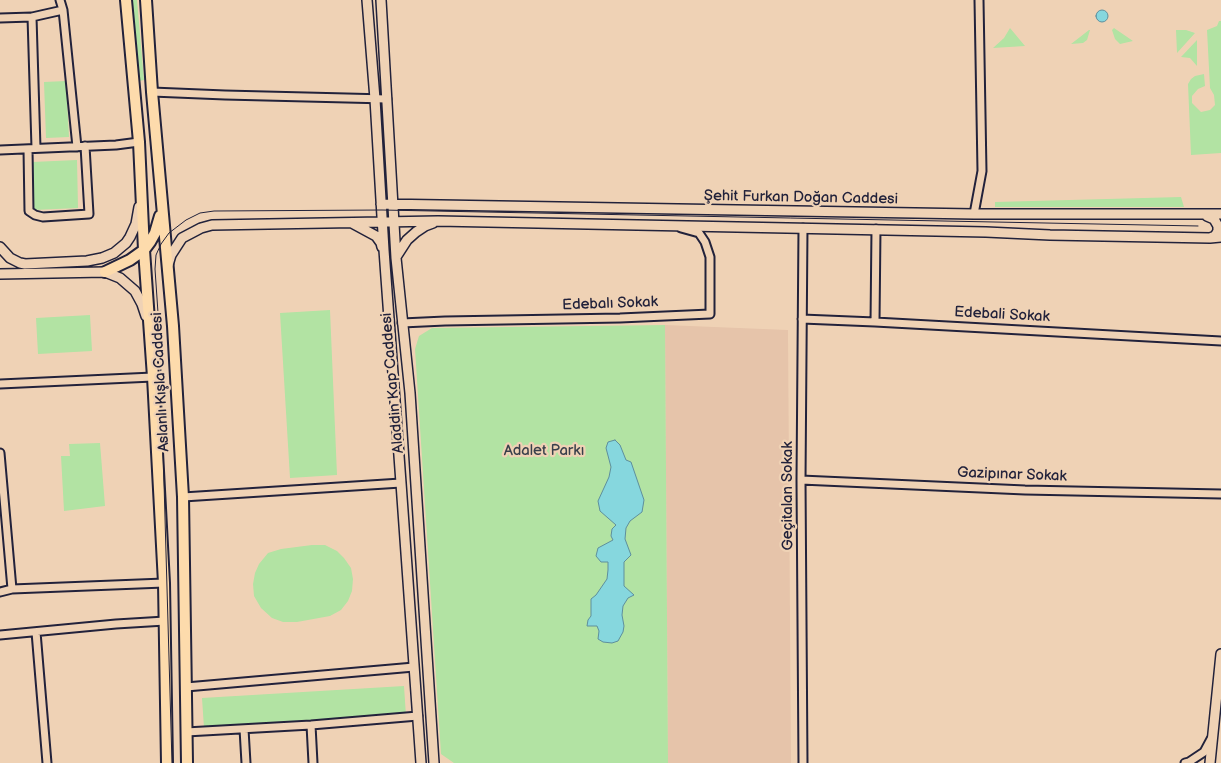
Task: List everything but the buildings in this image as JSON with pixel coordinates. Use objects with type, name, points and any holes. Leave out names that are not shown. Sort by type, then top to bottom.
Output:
[{"type":"main road","name":"Aslanlı Kışla Caddesi","points":[[126,0],[139,142],[148,323],[153,377],[164,583],[167,763]]},
{"type":"main road","name":"Aslanlı Kışla Caddesi","points":[[146,0],[152,92],[173,326],[183,497],[187,763]]},
{"type":"main road","points":[[105,272],[130,260],[144,250],[157,228],[161,200]]},
{"type":"street","points":[[32,17],[32,148],[29,211],[43,217],[90,214],[60,0]]},
{"type":"street","name":"Aladdin Kap Caddesi","points":[[367,0],[421,763]]},
{"type":"street","name":"Aladdin Kap Caddesi","points":[[381,0],[396,258],[410,403],[434,763]]},
{"type":"street","points":[[974,214],[982,171],[979,0]]},
{"type":"street","points":[[0,18],[32,17],[62,10]]},
{"type":"street","points":[[152,92],[387,99]]},
{"type":"street","points":[[0,150],[116,145],[139,142]]},
{"type":"street","points":[[5,257],[32,265],[87,262],[108,256],[120,249],[130,237],[136,224],[141,195]]},
{"type":"street","name":"Şehit Furkan Doğan Caddesi","points":[[381,204],[974,214],[1220,214]]},
{"type":"street","points":[[1202,215],[1214,219],[1218,226],[1215,236],[1210,238]]},
{"type":"street","points":[[396,258],[407,240],[416,232],[438,221]]},
{"type":"street","name":"Şehit Furkan Doğan Caddesi","points":[[168,265],[171,255],[182,238],[201,228],[212,225],[438,221],[1221,237]]},
{"type":"street","points":[[350,222],[376,236],[384,250]]},
{"type":"street","name":"Edebalı Sokak","points":[[402,324],[445,321],[710,314],[710,257],[705,242],[699,233],[675,226]]},
{"type":"street","name":"Geçitalan Sokak","points":[[802,228],[803,763]]},
{"type":"street","points":[[875,322],[876,229]]},
{"type":"street","points":[[0,247],[5,257],[12,260],[13,266],[10,272],[2,276]]},
{"type":"street","points":[[2,276],[105,272],[120,278],[136,291],[148,323]]},
{"type":"street","name":"Edebali Sokak","points":[[802,320],[875,322],[1221,341]]},
{"type":"street","points":[[0,384],[153,377]]},
{"type":"street","points":[[0,453],[3,529],[12,589]]},
{"type":"street","name":"Gazipınar Sokak","points":[[801,480],[1025,490],[1221,494]]},
{"type":"street","points":[[183,497],[402,483]]},
{"type":"street","points":[[0,592],[12,589],[164,583]]},
{"type":"street","points":[[0,635],[165,621]]},
{"type":"street","points":[[36,632],[47,763]]},
{"type":"street","points":[[1210,763],[1221,654]]},
{"type":"street","points":[[186,687],[414,667]]},
{"type":"street","points":[[186,732],[311,725],[418,716]]},
{"type":"street","points":[[311,725],[313,763]]},
{"type":"street","points":[[244,729],[246,763]]},
{"type":"street","points":[[1185,763],[1204,752],[1213,735]]},
{"type":"shaded area","points":[[665,325],[788,330],[791,763],[668,763]]},
{"type":"green space","points":[[131,0],[137,0],[144,80],[139,81]]},
{"type":"green space","points":[[1219,21],[1221,21],[1221,153],[1191,155],[1188,84],[1195,76],[1204,74],[1205,86],[1198,89],[1192,96],[1192,103],[1201,112],[1210,110],[1215,105],[1214,95],[1210,88],[1207,30],[1217,26]]},
{"type":"green space","points":[[1010,28],[1025,46],[993,48],[1004,38]]},
{"type":"green space","points":[[1114,28],[1133,41],[1120,44],[1115,39],[1112,30]]},
{"type":"green space","points":[[1089,30],[1087,40],[1083,43],[1071,44]]},
{"type":"green space","points":[[1176,30],[1186,30],[1195,33],[1177,53]]},
{"type":"green space","points":[[1197,40],[1197,66],[1190,58],[1181,57]]},
{"type":"green space","points":[[66,81],[69,137],[46,138],[44,82]]},
{"type":"green space","points":[[77,160],[78,208],[34,210],[32,162]]},
{"type":"green space","points":[[1181,197],[1184,207],[995,207],[995,202]]},
{"type":"green space","points":[[330,310],[337,475],[290,478],[280,313]]},
{"type":"green space","points":[[90,315],[92,351],[38,354],[36,318]]},
{"type":"green space","name":"Adalet Parkı","points":[[665,325],[668,763],[454,763],[441,754],[415,349],[419,336],[432,328]]},
{"type":"green space","points":[[100,443],[105,506],[64,511],[61,456],[70,456],[69,444]]},
{"type":"green space","points":[[325,545],[337,551],[351,568],[353,579],[352,591],[348,601],[341,610],[330,616],[297,622],[283,622],[272,618],[261,608],[254,596],[253,584],[259,564],[268,553],[281,549]]},
{"type":"green space","points":[[404,686],[406,716],[204,728],[202,698]]},
{"type":"water","points":[[1100,10],[1104,10],[1108,16],[1104,22],[1100,22],[1096,18],[1096,14]]},
{"type":"water","points":[[615,440],[620,445],[626,460],[631,462],[644,500],[642,512],[630,521],[626,528],[625,539],[631,555],[624,562],[624,586],[634,595],[628,598],[623,606],[623,632],[618,641],[612,643],[603,642],[598,639],[599,631],[597,626],[587,626],[591,616],[591,599],[607,579],[608,562],[601,562],[596,556],[598,548],[613,540],[611,536],[612,529],[616,525],[600,511],[598,501],[609,477],[611,467],[606,448],[608,442]]},
{"type":"tram line","points":[[172,763],[160,342],[155,269],[156,255],[161,244],[169,233],[186,220],[200,213],[214,211],[382,210],[1198,226]]}]
